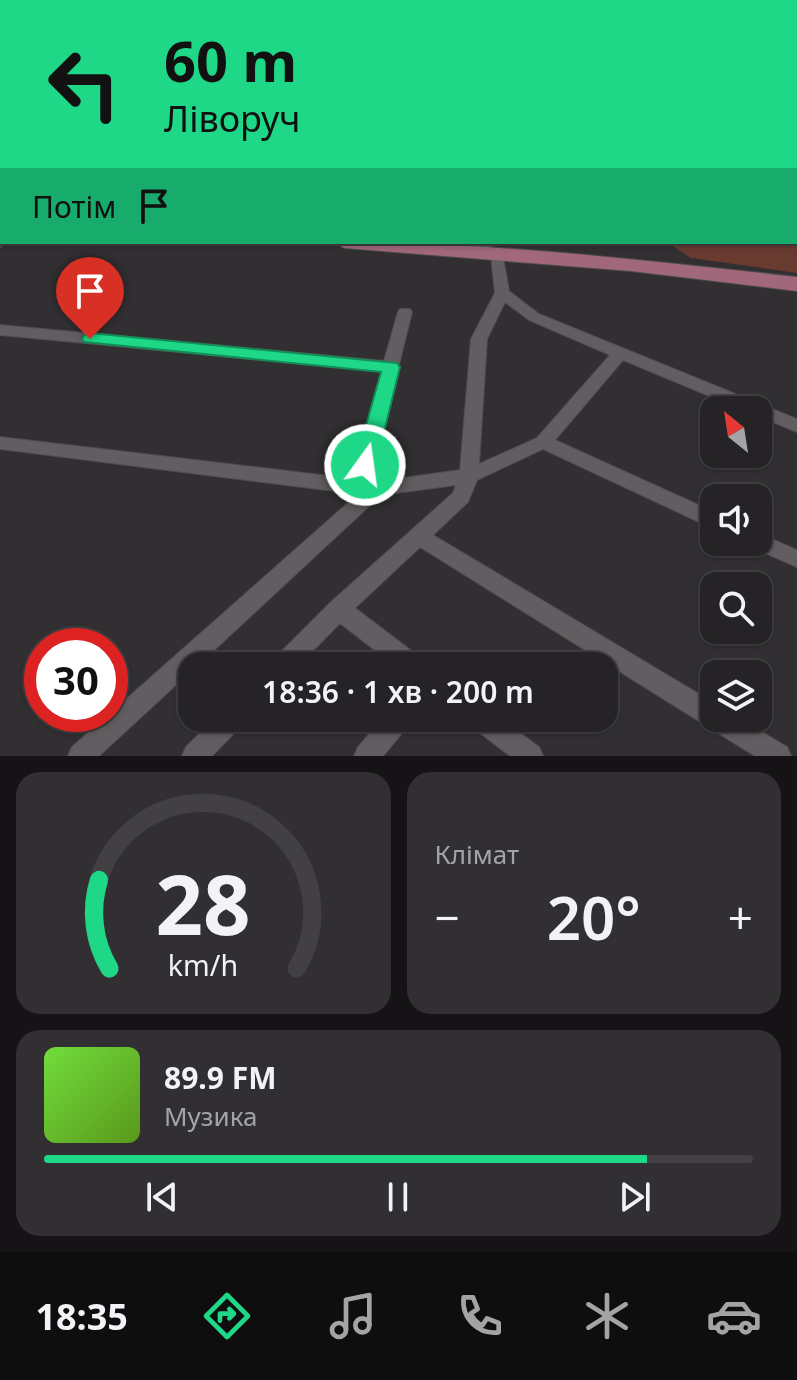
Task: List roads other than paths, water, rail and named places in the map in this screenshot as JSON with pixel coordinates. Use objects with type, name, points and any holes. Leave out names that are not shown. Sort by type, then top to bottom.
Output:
[{"type":"main road","points":[[370,244],[631,265],[797,284]]},
{"type":"street","points":[[297,652],[461,497],[469,476],[479,339],[502,293],[497,254],[471,244]]},
{"type":"street","points":[[502,293],[534,317],[797,426]]},
{"type":"street","points":[[376,489],[365,465],[405,312]]},
{"type":"street","points":[[0,330],[391,367]]},
{"type":"street","points":[[0,443],[376,489],[469,476],[543,442],[620,353]]},
{"type":"street","points":[[543,442],[700,515]]},
{"type":"street","points":[[81,756],[376,489]]},
{"type":"street","points":[[418,536],[700,708]]},
{"type":"street","points":[[772,547],[797,559]]},
{"type":"street","points":[[339,609],[395,652]]},
{"type":"street","points":[[195,756],[218,732]]},
{"type":"street","points":[[367,756],[387,732]]},
{"type":"street","points":[[498,732],[530,756]]},
{"type":"street","points":[[739,732],[778,756]]}]
